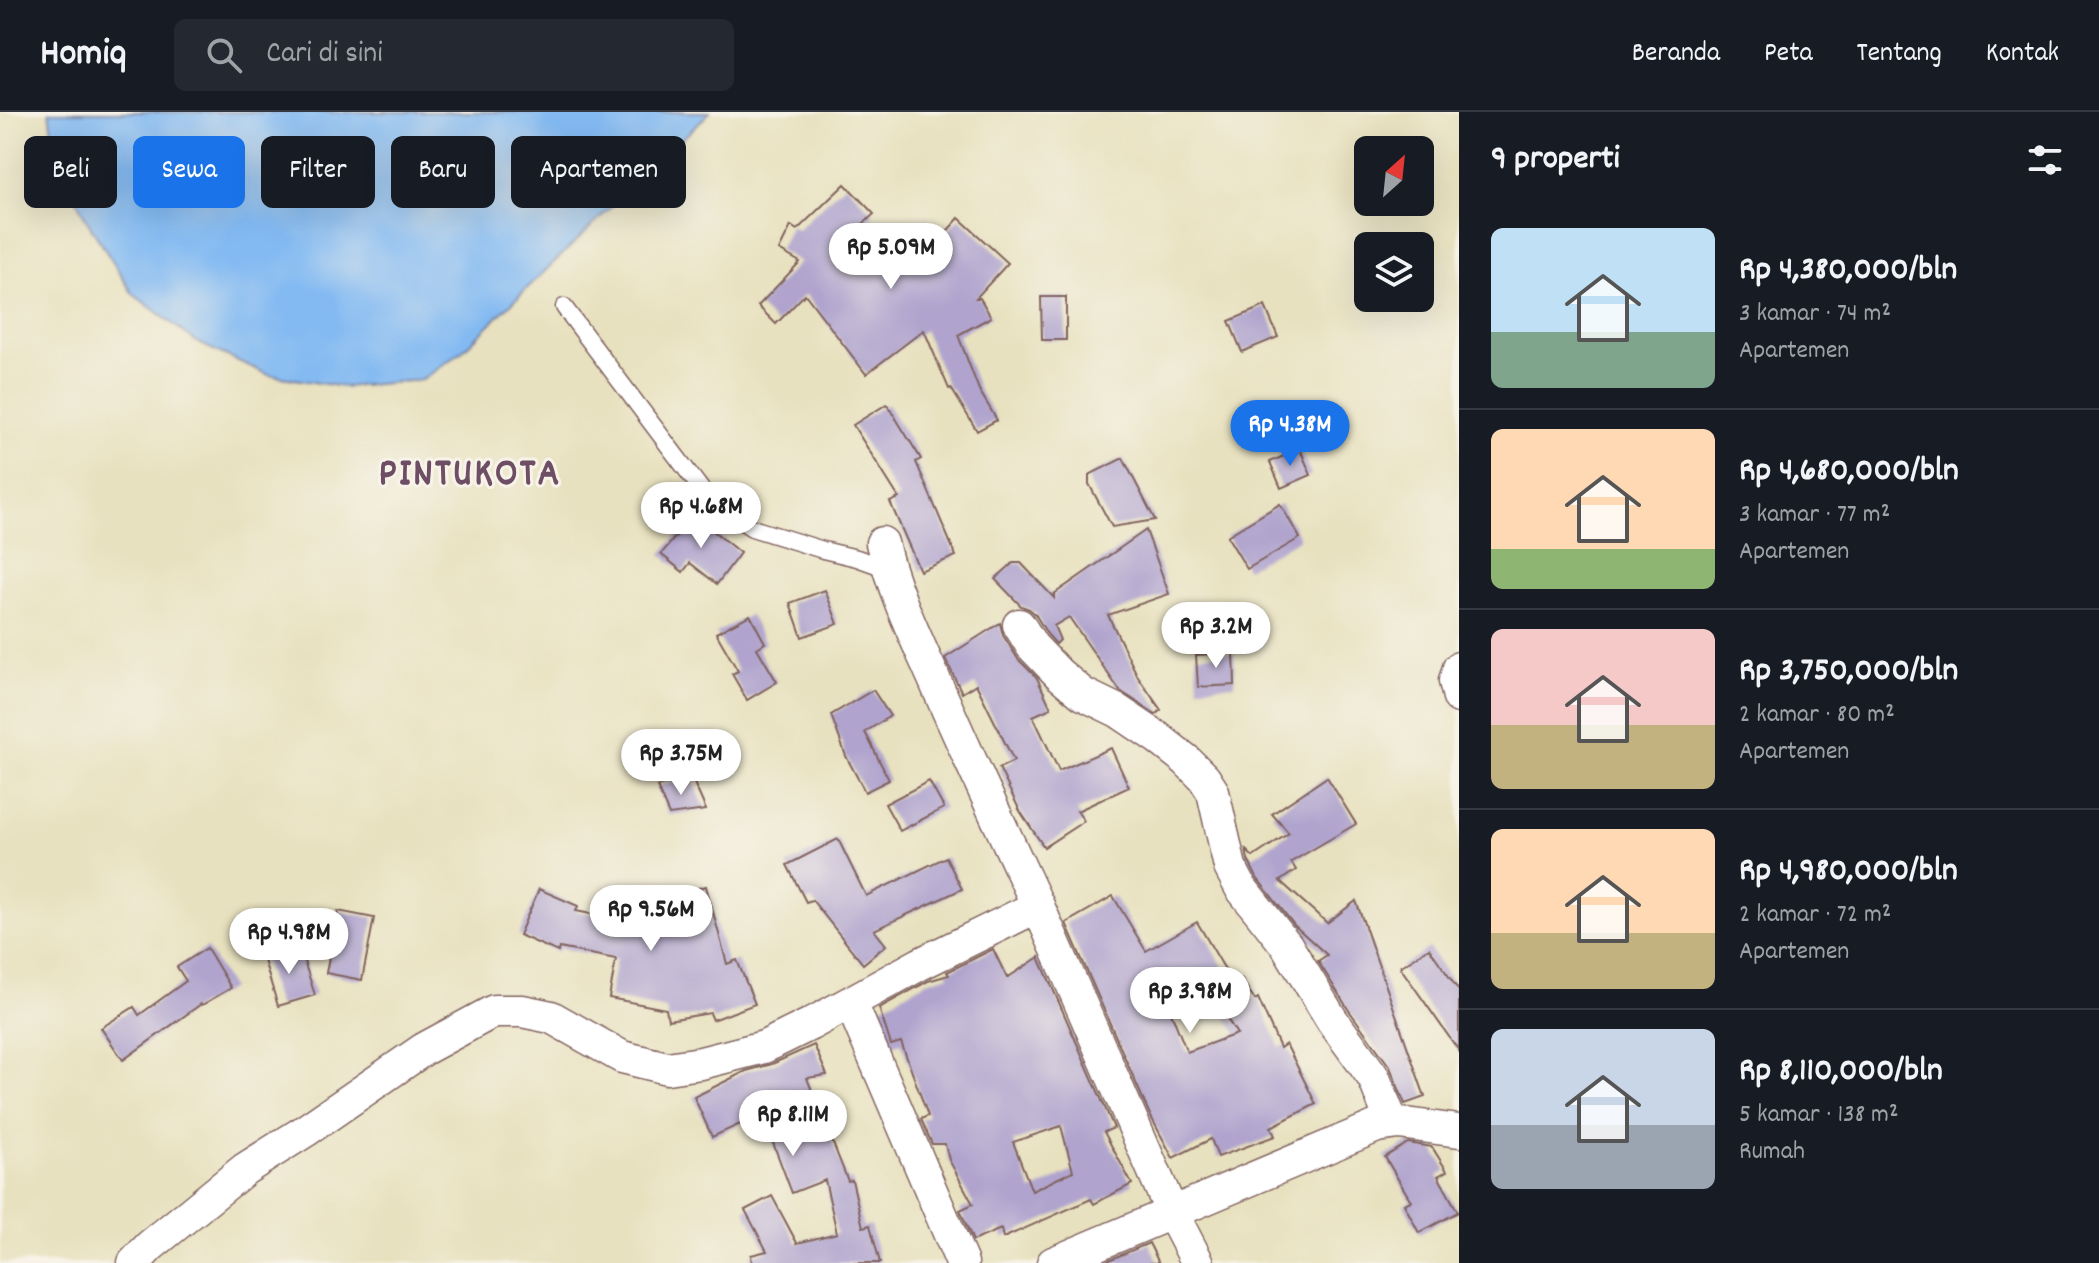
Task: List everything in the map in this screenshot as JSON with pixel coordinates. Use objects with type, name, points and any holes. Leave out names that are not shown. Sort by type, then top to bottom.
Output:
[{"type":"street","points":[[885,556],[955,727],[1038,906],[1172,1213],[1198,1263]]},
{"type":"street","points":[[1019,625],[1032,646],[1083,694],[1118,711],[1158,738],[1204,778],[1213,792],[1230,867],[1241,888],[1287,946],[1332,1020],[1374,1078],[1392,1123]]},
{"type":"street","points":[[1459,668],[1455,681],[1459,697]]},
{"type":"street","points":[[134,1263],[150,1246],[245,1169],[424,1049],[494,1011],[522,1011],[551,1017],[622,1057],[667,1068],[701,1063],[764,1047],[920,964],[1038,906]]},
{"type":"street","points":[[851,1003],[962,1263]]},
{"type":"street","points":[[1053,1263],[1377,1126],[1392,1123],[1459,1131]]},
{"type":"lane","points":[[564,307],[710,501],[752,528],[857,558],[885,556]]},
{"type":"water","points":[[49,112],[710,112],[685,136],[511,136],[511,208],[610,208],[460,353],[422,380],[344,387],[269,375],[198,343],[133,294],[80,208],[117,208],[117,136],[53,136]]},
{"type":"building","points":[[845,184],[874,214],[862,225],[921,260],[959,218],[1008,263],[976,298],[980,298],[991,317],[958,335],[979,390],[997,420],[977,431],[949,389],[924,330],[866,374],[805,294],[776,324],[758,306],[800,262],[779,250],[791,226],[797,230]]},
{"type":"building","points":[[1041,297],[1066,297],[1066,340],[1042,340]]},
{"type":"building","points":[[1265,306],[1278,337],[1242,352],[1229,321]]},
{"type":"building","points":[[887,404],[921,459],[916,462],[956,556],[920,571],[890,502],[899,498],[853,425]]},
{"type":"building","points":[[1300,449],[1311,475],[1281,488],[1270,462]]},
{"type":"building","points":[[1123,458],[1155,520],[1112,527],[1089,484],[1089,475]]},
{"type":"building","points":[[1280,504],[1300,538],[1247,569],[1227,536]]},
{"type":"building","points":[[694,515],[740,553],[717,584],[690,563],[683,572],[661,554]]},
{"type":"building","points":[[1146,530],[1169,594],[1108,615],[1138,677],[1161,710],[1156,714],[1120,691],[1069,617],[1054,626],[1060,640],[1056,644],[1035,614],[1021,606],[995,579],[1013,563],[1021,563],[1054,598],[1054,594]]},
{"type":"building","points":[[825,590],[838,624],[802,637],[790,603]]},
{"type":"building","points":[[750,615],[765,643],[757,648],[777,682],[747,700],[732,674],[738,671],[716,633]]},
{"type":"building","points":[[1000,623],[1003,635],[1018,659],[1037,678],[1051,708],[1033,716],[1059,771],[1111,748],[1129,787],[1077,811],[1084,821],[1044,847],[1020,811],[999,768],[1014,761],[976,684],[962,693],[945,658]]},
{"type":"building","points":[[1234,653],[1235,685],[1198,687],[1196,655]]},
{"type":"building","points":[[873,690],[890,716],[865,732],[889,780],[865,792],[846,756],[831,715]]},
{"type":"building","points":[[691,776],[706,810],[669,815],[657,787]]},
{"type":"building","points":[[1327,777],[1356,824],[1291,862],[1296,870],[1280,881],[1327,923],[1356,901],[1425,1097],[1405,1104],[1390,1067],[1318,961],[1327,955],[1295,926],[1257,878],[1248,860],[1246,850],[1253,857],[1289,833],[1272,814]]},
{"type":"building","points":[[929,781],[944,808],[900,831],[885,804]]},
{"type":"building","points":[[838,839],[866,896],[946,857],[962,889],[874,930],[886,945],[863,964],[812,900],[806,902],[787,865]]},
{"type":"building","points":[[706,886],[727,964],[737,960],[755,1004],[713,1020],[710,1013],[668,1020],[666,1009],[609,998],[616,959],[559,948],[558,952],[519,935],[539,889],[578,906],[576,911],[651,926],[644,903]]},
{"type":"building","points":[[1113,896],[1146,951],[1197,922],[1233,983],[1241,978],[1255,1000],[1258,998],[1280,1048],[1286,1044],[1316,1104],[1271,1127],[1275,1136],[1218,1157],[1211,1139],[1173,1158],[1150,1115],[1066,923]],"holes":[[[1203,982],[1237,1034],[1187,1052],[1168,1005]]]},
{"type":"building","points":[[338,911],[374,918],[362,980],[326,973]]},
{"type":"building","points":[[299,946],[315,995],[278,1006],[263,957]]},
{"type":"building","points":[[207,948],[231,988],[201,1004],[123,1060],[101,1028],[134,1007],[139,1015],[186,981],[177,967]]},
{"type":"building","points":[[1429,948],[1459,991],[1459,1051],[1400,967]]},
{"type":"building","points":[[993,949],[1007,978],[1039,957],[1114,1128],[1104,1132],[1132,1184],[1094,1204],[1091,1199],[1003,1238],[1001,1229],[973,1241],[960,1210],[973,1204],[949,1160],[945,1144],[932,1144],[921,1119],[928,1116],[901,1042],[891,1045],[879,1008],[928,981],[949,975],[947,972]],"holes":[[[1061,1126],[1073,1171],[1032,1191],[1013,1142]]]},
{"type":"building","points":[[814,1045],[827,1075],[807,1078],[848,1181],[852,1180],[863,1227],[870,1225],[880,1263],[752,1263],[751,1255],[767,1251],[745,1210],[772,1196],[797,1243],[837,1233],[825,1180],[792,1193],[762,1114],[712,1137],[694,1097],[746,1071],[772,1064]]},
{"type":"building","points":[[1408,1143],[1432,1147],[1447,1171],[1438,1176],[1458,1212],[1419,1233],[1404,1204],[1411,1201],[1385,1157]]},
{"type":"building","points":[[1149,1243],[1159,1263],[1102,1263]]},
{"type":"district","name":"PINTUKOTA","points":[[470,476]]}]
